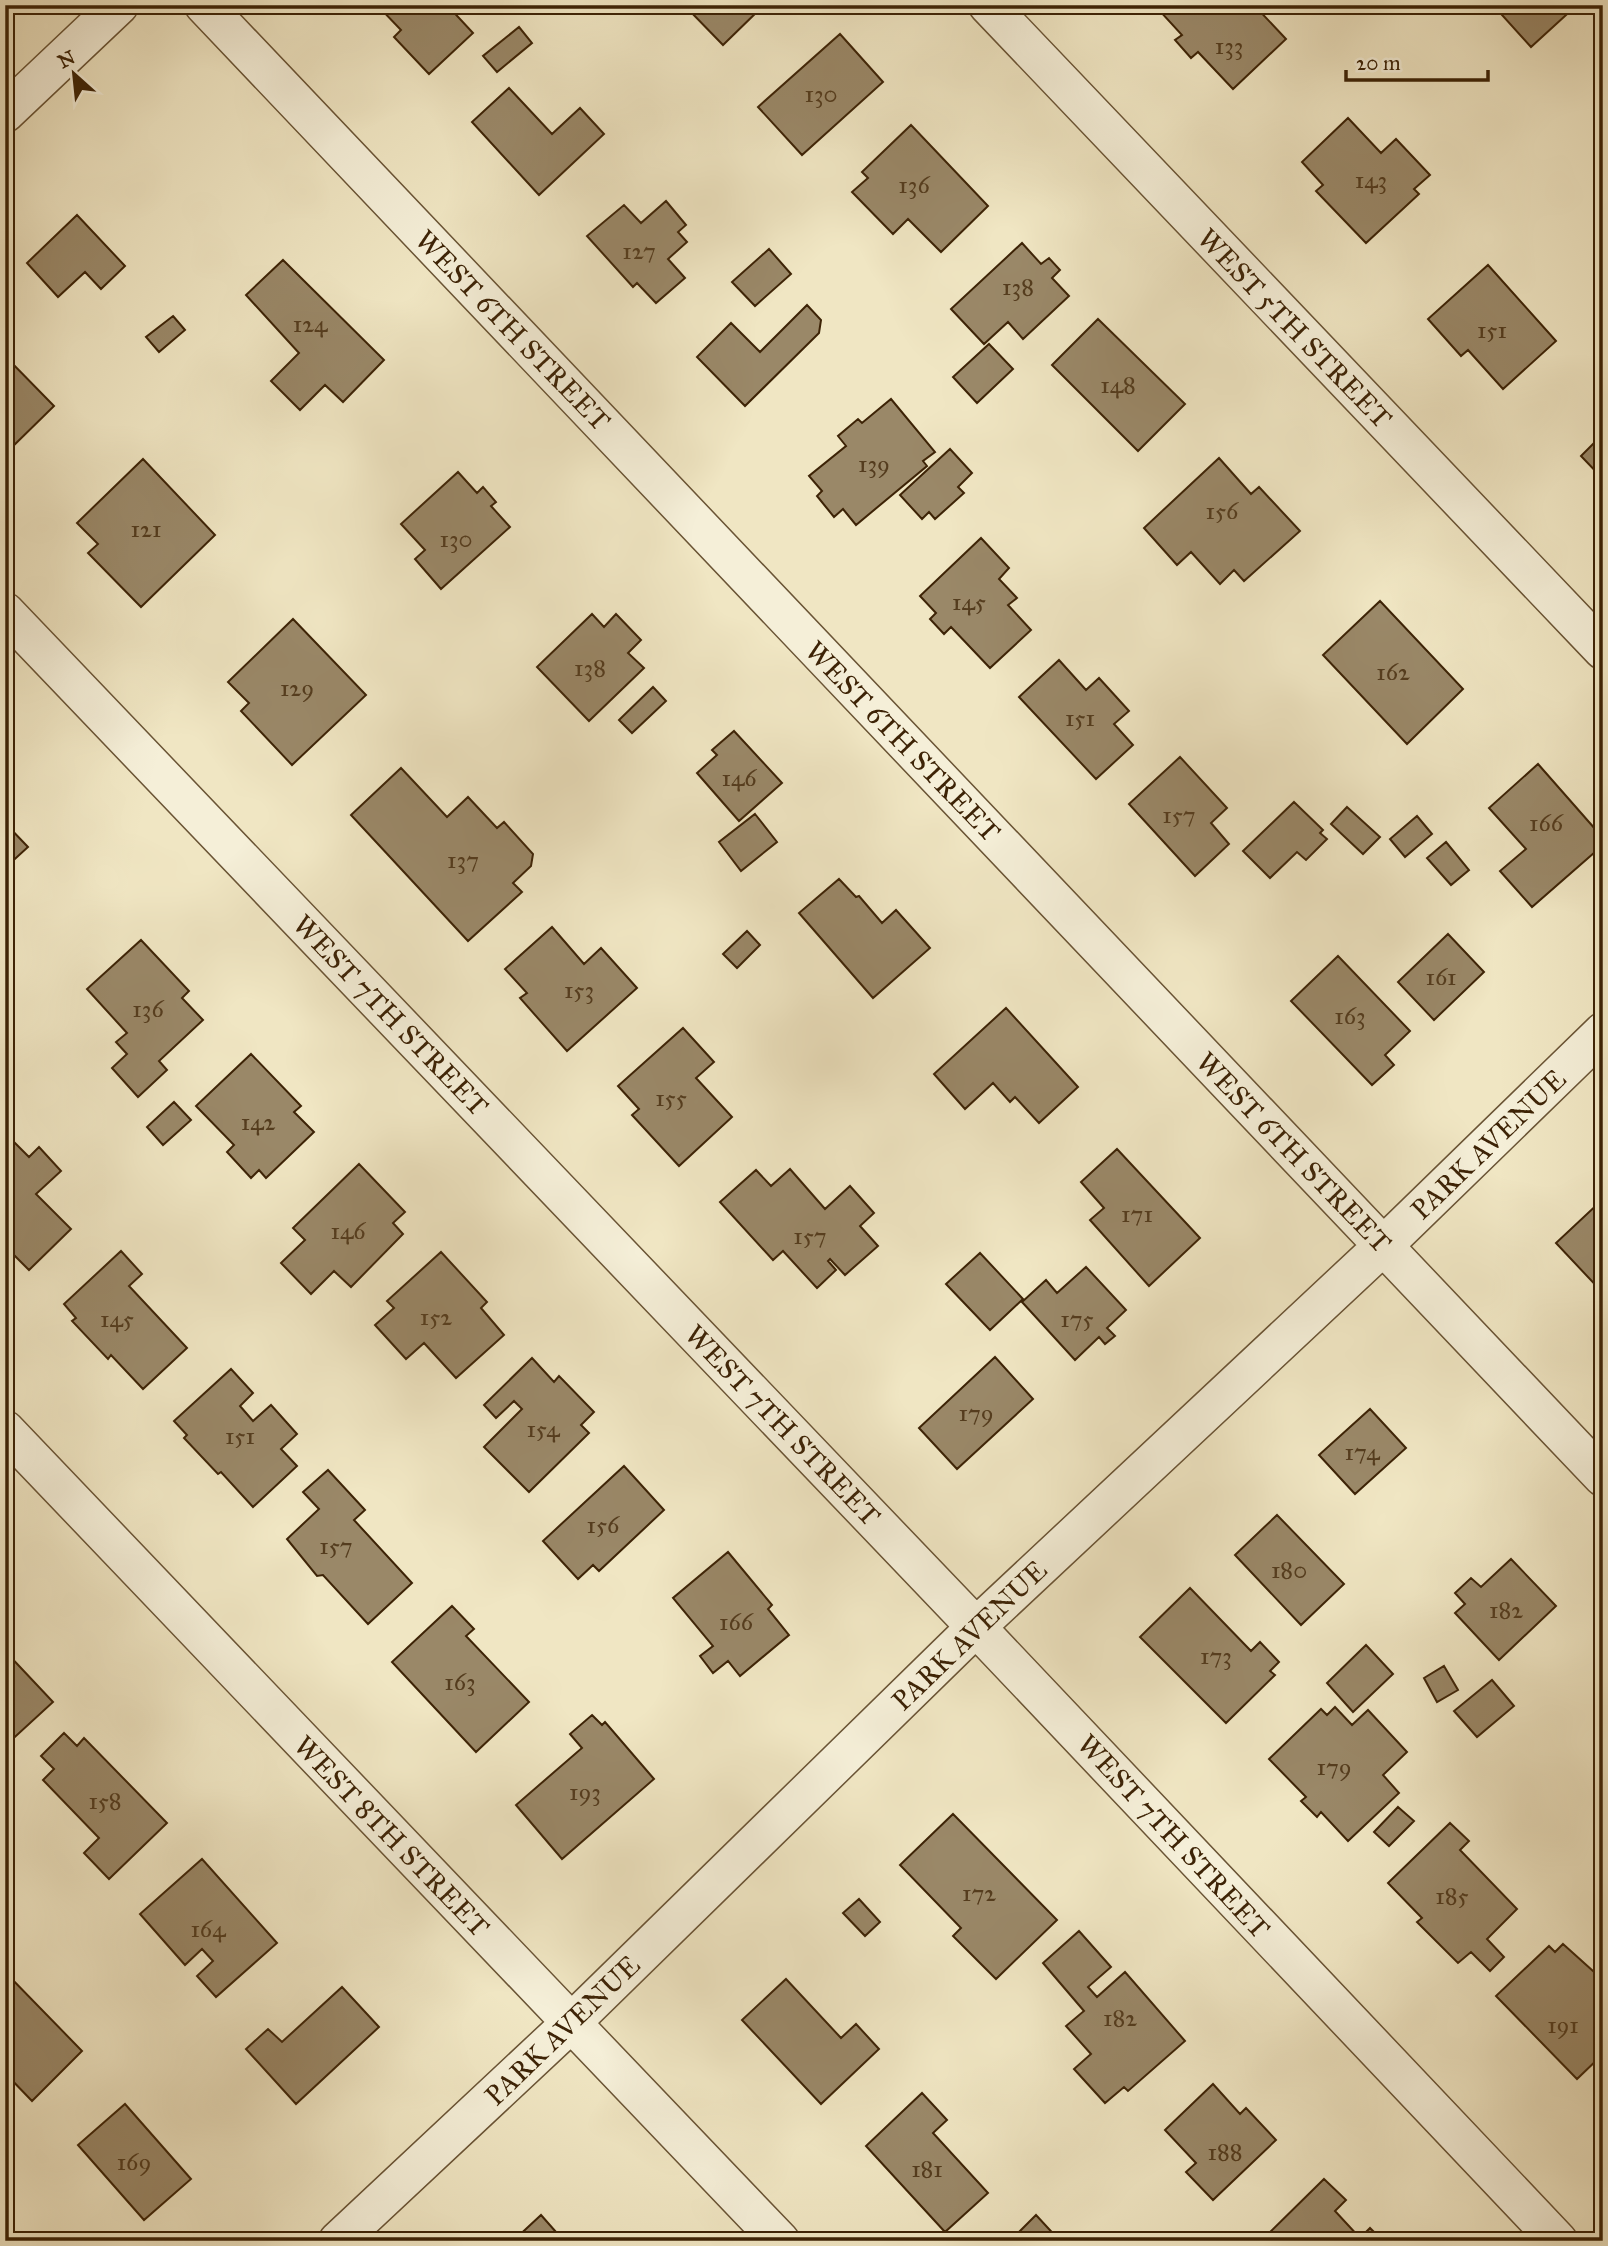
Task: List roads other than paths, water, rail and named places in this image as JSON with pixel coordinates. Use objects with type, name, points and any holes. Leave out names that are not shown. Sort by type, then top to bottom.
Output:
[{"type":"street","points":[[5,113],[119,5]]},
{"type":"street","name":"WEST 6TH STREET","points":[[204,5],[1603,1477]]},
{"type":"street","name":"WEST 5TH STREET","points":[[988,5],[1603,650]]},
{"type":"street","name":"WEST 7TH STREET","points":[[5,612],[976,1627],[1558,2241]]},
{"type":"street","name":"PARK AVENUE","points":[[338,2241],[571,2023],[976,1627],[1383,1246],[1603,1032]]},
{"type":"street","name":"WEST 8TH STREET","points":[[5,1430],[780,2241]]}]
